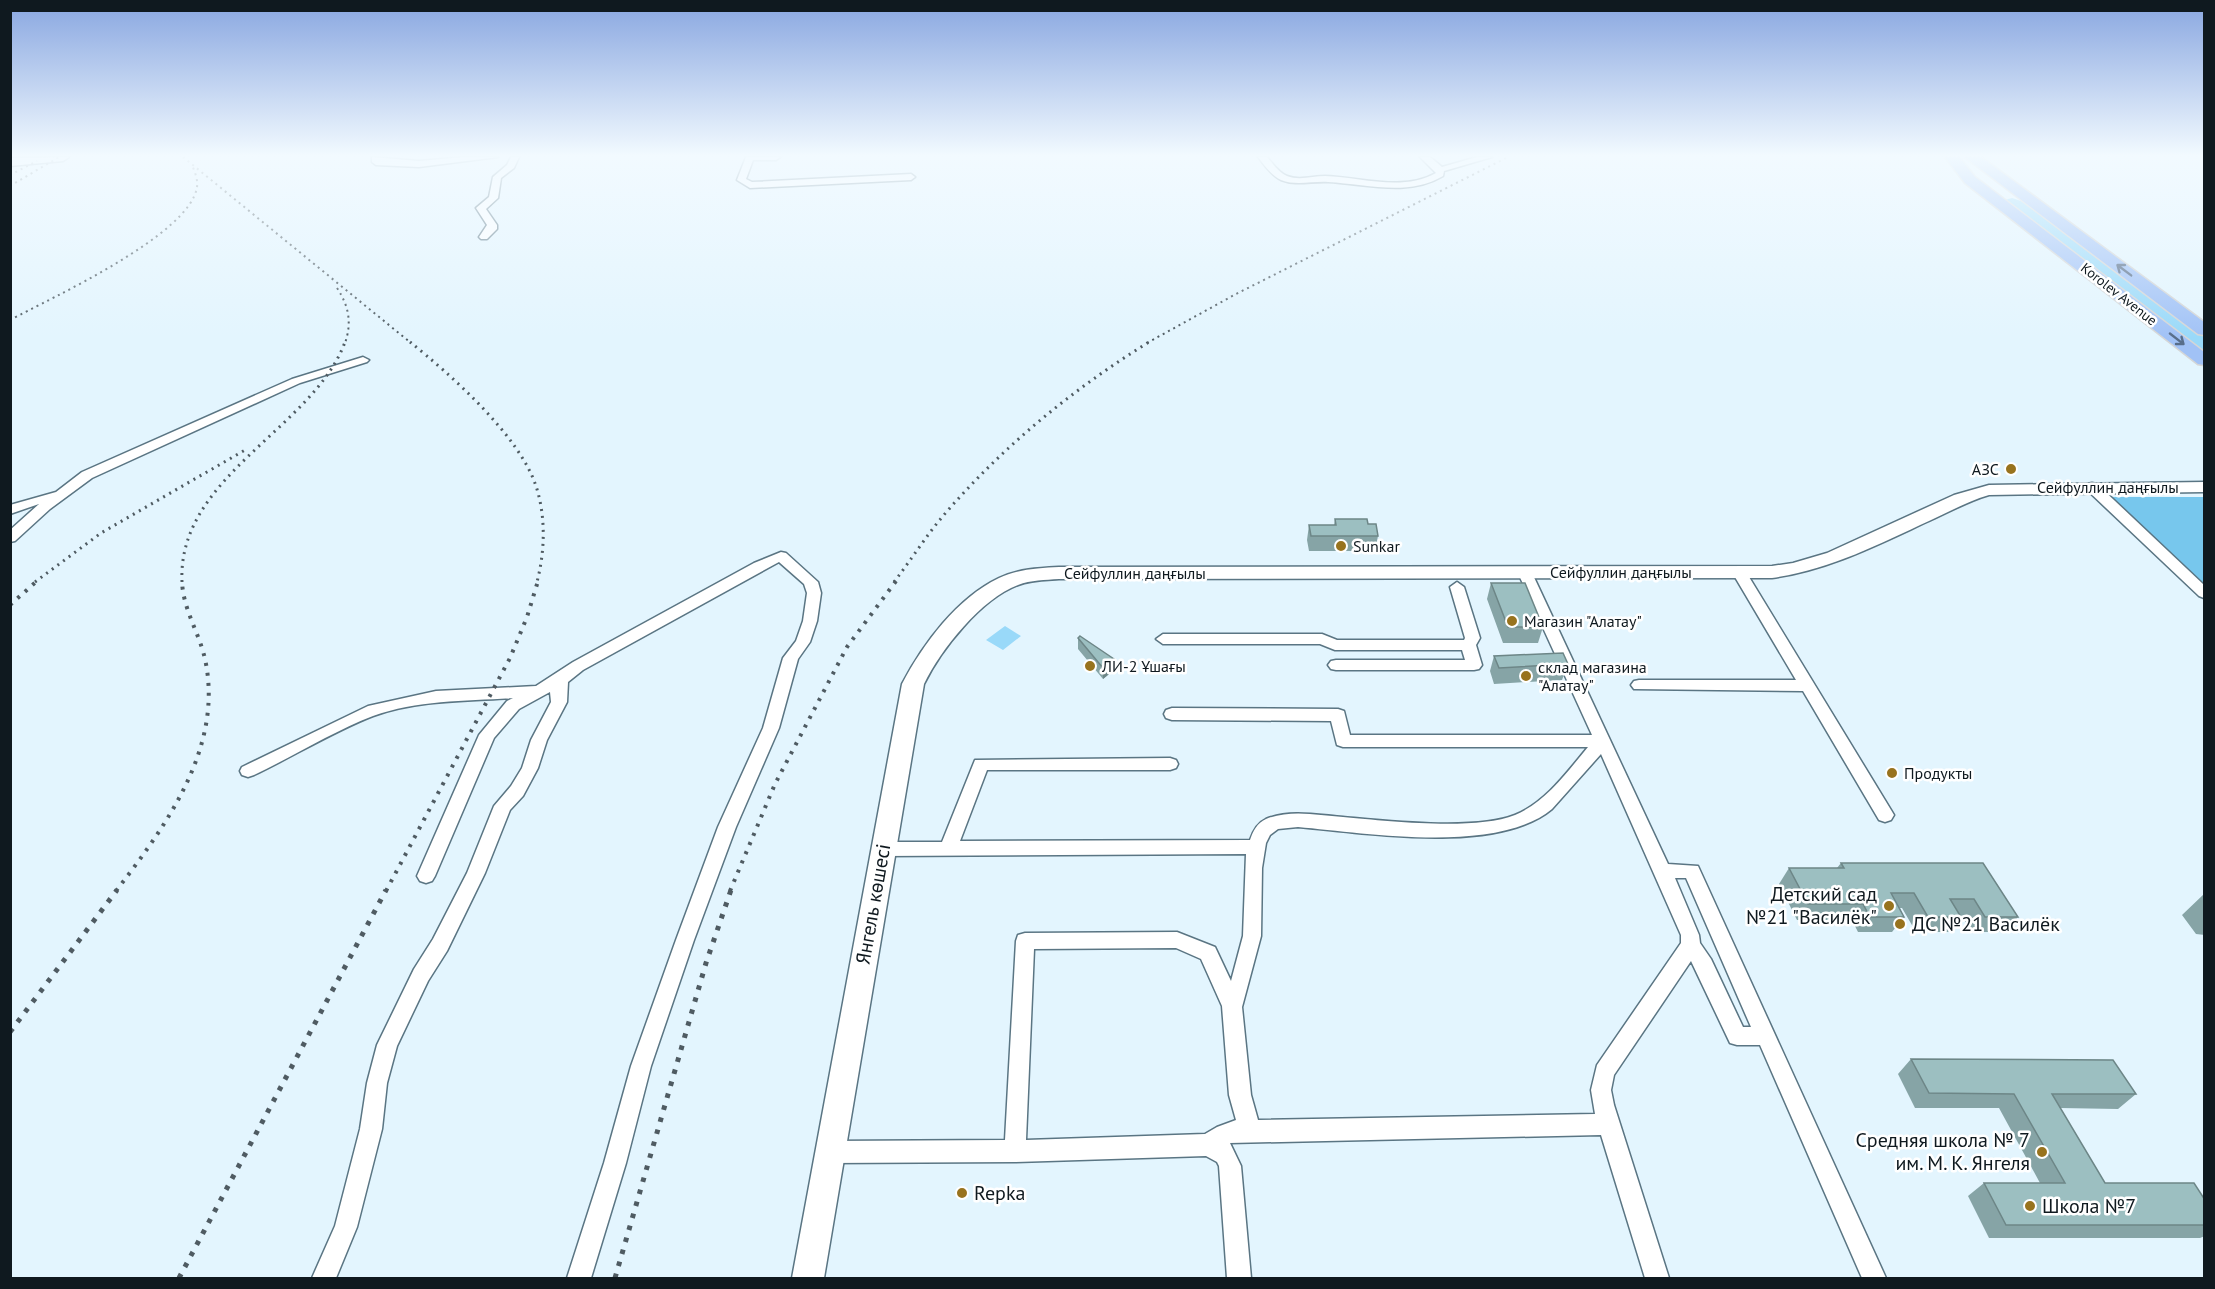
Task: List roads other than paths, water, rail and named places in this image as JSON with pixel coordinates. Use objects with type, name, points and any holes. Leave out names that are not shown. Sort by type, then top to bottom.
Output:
[{"type":"main road","name":"Korolev Avenue","points":[[2019,217],[2205,360]]},
{"type":"main road","name":"Korolev Avenue","points":[[2053,217],[2205,330]]},
{"type":"street","points":[[484,237],[492,229],[492,225],[486,217]]},
{"type":"street","points":[[10,538],[67,489],[87,475],[296,381],[363,360]]},
{"type":"street","name":"Сейфуллин даңғылы","points":[[1021,577],[1059,573],[1772,572],[1812,566],[1976,492],[2011,488],[2205,487]]},
{"type":"street","points":[[2092,488],[2205,594]]},
{"type":"street","points":[[10,510],[67,489]]},
{"type":"street","points":[[426,876],[487,735],[513,705],[561,679],[579,666],[781,556],[811,582],[814,593],[810,621],[802,642],[792,658],[771,728],[727,827],[674,971],[641,1066],[615,1163],[579,1278]]},
{"type":"street","points":[[1739,572],[1885,815]]},
{"type":"street","points":[[1525,573],[1663,871],[1690,935],[1691,945],[1704,965],[1737,1036],[1764,1036]]},
{"type":"street","name":"Янгель көшесі","points":[[808,1278],[909,701],[918,670],[926,657],[987,594],[1021,577]]},
{"type":"street","points":[[1457,586],[1473,638],[1468,645]]},
{"type":"street","points":[[1163,639],[1322,639],[1335,645],[1468,645]]},
{"type":"street","points":[[1336,665],[1474,665],[1468,645]]},
{"type":"street","points":[[324,1278],[346,1227],[371,1129],[377,1083],[387,1045],[421,975],[440,945],[476,873],[503,806],[517,791],[530,768],[539,740],[559,702],[558,689],[561,679]]},
{"type":"street","points":[[1639,685],[1808,686]]},
{"type":"street","points":[[249,771],[368,712],[396,704],[436,697],[536,691]]},
{"type":"street","points":[[1172,714],[1338,715],[1342,741],[1603,741]]},
{"type":"street","points":[[1232,1007],[1252,938],[1254,860],[1259,836],[1268,825],[1281,821],[1298,820],[1447,829],[1515,823],[1537,812],[1603,741]]},
{"type":"street","points":[[948,849],[981,764],[1170,764]]},
{"type":"street","points":[[883,849],[1257,847]]},
{"type":"street","points":[[1663,871],[1692,871],[1874,1278]]},
{"type":"street","points":[[1015,1151],[1025,941],[1177,940],[1208,952],[1232,1007],[1240,1095],[1250,1131]]},
{"type":"street","points":[[1657,1278],[1601,1090],[1604,1072],[1691,945]]},
{"type":"street","points":[[1208,1145],[1225,1134],[1250,1131],[1610,1124]]},
{"type":"street","points":[[830,1152],[1015,1151],[1208,1145],[1225,1154],[1230,1166],[1239,1278]]},
{"type":"railway","points":[[10,320],[116,263],[146,244],[178,217]]},
{"type":"railway","points":[[257,217],[411,343]]},
{"type":"railway","points":[[1147,343],[1236,294],[1389,217]]},
{"type":"railway","points":[[337,288],[348,315],[345,343]]},
{"type":"railway","points":[[182,582],[186,545],[201,512],[223,482],[305,401],[329,373],[345,342]]},
{"type":"railway","points":[[410,342],[445,371],[482,407],[515,447],[527,467],[536,486],[542,510],[543,546],[537,582]]},
{"type":"railway","points":[[894,582],[943,516],[989,466],[1093,379],[1149,342]]},
{"type":"railway","points":[[35,582],[101,533],[245,450]]},
{"type":"railway","points":[[10,605],[37,581]]},
{"type":"railway","points":[[386,891],[510,658],[527,617],[538,581]]},
{"type":"railway","points":[[730,891],[775,784],[847,647],[896,581]]},
{"type":"railway","points":[[116,891],[170,814],[185,786],[206,727],[209,696],[206,664],[185,603],[182,582]]},
{"type":"railway","points":[[10,1032],[117,890]]},
{"type":"railway","points":[[179,1278],[386,890]]},
{"type":"railway","points":[[615,1278],[706,963],[731,890]]},
{"type":"place","name":"АЗС","points":[[2011,469]]},
{"type":"place","name":"Sunkar","points":[[1341,546]]},
{"type":"place","name":"Магазин \"Алатау\"","points":[[1512,621]]},
{"type":"place","name":"ЛИ-2 Ұшағы","points":[[1090,666]]},
{"type":"place","name":"склад магазина \"Алатау\"","points":[[1526,676]]},
{"type":"place","name":"Продукты","points":[[1892,773]]},
{"type":"place","name":"Детский сад №21 \"Василёк\"","points":[[1889,906]]},
{"type":"place","name":"ДС №21 Василёк","points":[[1900,924]]},
{"type":"place","name":"Средняя школа № 7 им. М. К. Янгеля","points":[[2042,1152]]},
{"type":"place","name":"Repka","points":[[962,1193]]},
{"type":"place","name":"Школа №7","points":[[2030,1206]]}]
